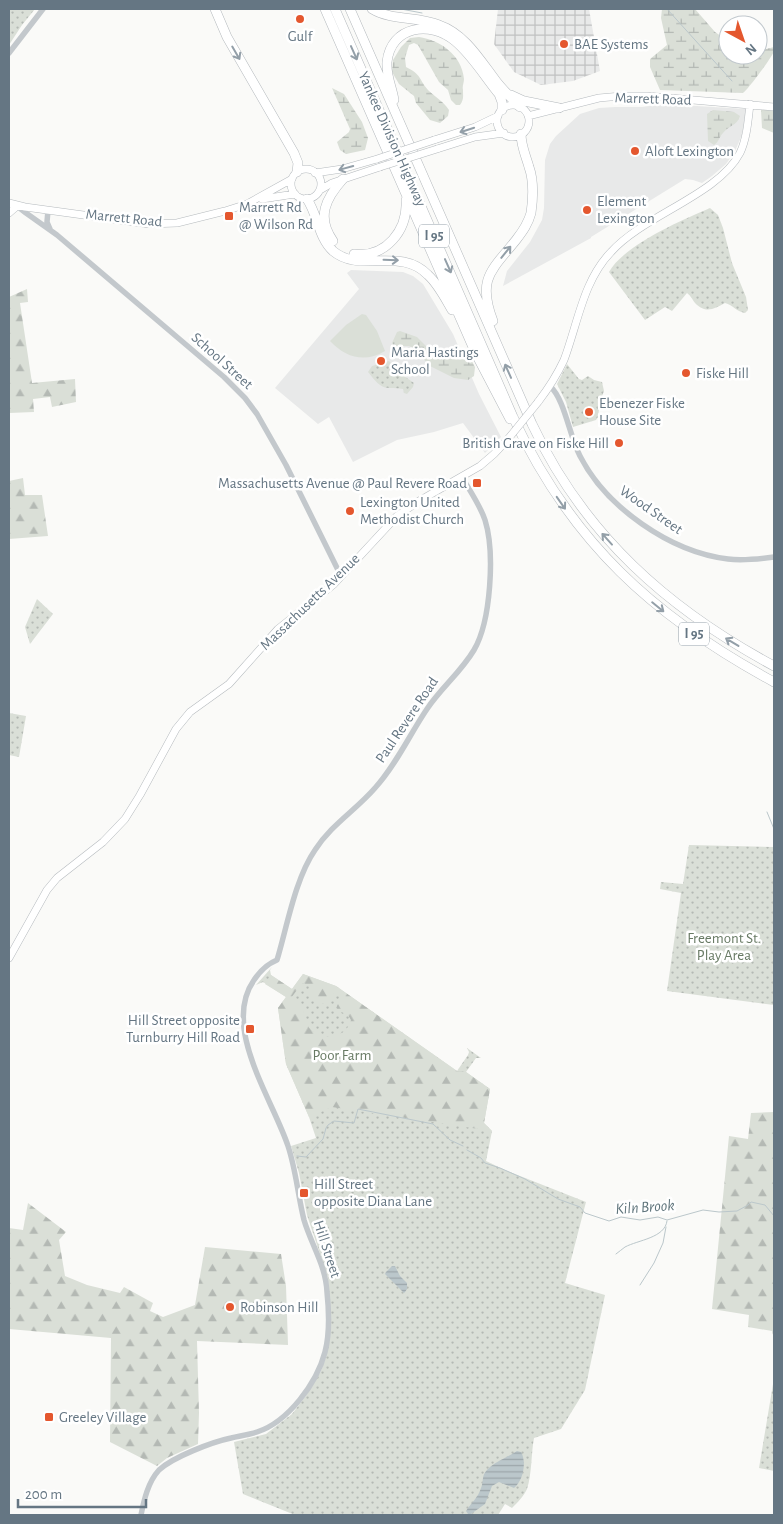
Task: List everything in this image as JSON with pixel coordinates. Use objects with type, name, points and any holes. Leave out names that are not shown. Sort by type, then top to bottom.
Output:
[{"type":"highway","points":[[215,9],[227,37],[295,155],[298,163],[294,176]]},
{"type":"highway","points":[[325,9],[469,338],[505,412],[522,436]]},
{"type":"highway","name":"Yankee Division Highway","points":[[335,9],[522,436],[540,469],[567,511],[604,556],[627,580],[659,608],[692,633],[734,660],[774,682]]},
{"type":"highway","name":"Yankee Division Highway","points":[[350,9],[497,346],[546,453],[572,495],[602,534],[642,575],[680,607],[720,635],[774,666]]},
{"type":"highway","points":[[372,9],[387,15],[433,23],[450,30],[467,44],[502,88],[520,107]]},
{"type":"highway","points":[[396,115],[393,92],[387,76],[388,56],[392,46],[401,37],[412,30],[422,28],[438,31],[458,44],[498,93],[502,102],[500,113]]},
{"type":"highway","points":[[502,88],[521,100],[559,108]]},
{"type":"highway","points":[[497,346],[493,320],[486,302],[486,286],[492,272],[524,230],[531,211],[532,179],[522,146],[521,134]]},
{"type":"highway","points":[[343,179],[326,202],[324,212],[325,225],[335,244],[342,250],[355,254],[369,254],[379,250],[388,245],[397,236],[405,217],[405,192]]},
{"type":"highway","points":[[307,200],[315,213],[324,239],[338,254],[354,260],[400,260],[416,266],[425,272],[437,286],[469,338]]},
{"type":"main road","name":"Marrett Road","points":[[528,116],[599,98],[621,96],[647,96],[750,104]]},
{"type":"main road","points":[[750,104],[774,107]]},
{"type":"main road","name":"Massachusetts Avenue","points":[[9,958],[47,890],[57,878],[103,842],[129,813],[182,720],[229,684],[278,629],[341,576],[397,516],[485,462],[508,439],[550,386],[566,354],[589,286],[604,259],[628,236],[702,190],[726,172],[742,147],[747,132],[750,104]]},
{"type":"main road","points":[[511,105],[525,110],[528,116],[528,125],[521,134],[476,137],[343,179],[320,190],[315,196],[307,200],[299,198],[291,187],[294,176],[305,169],[316,173],[342,169],[475,127],[511,105]]},
{"type":"main road","points":[[500,113],[498,126],[504,134]]},
{"type":"main road","points":[[316,173],[321,181],[320,190]]},
{"type":"main road","name":"Marrett Road","points":[[9,203],[18,206],[138,223],[169,224],[225,211],[256,199],[294,176]]},
{"type":"main road","points":[[256,199],[295,194]]},
{"type":"main road","points":[[9,213],[18,206]]},
{"type":"street","points":[[9,54],[43,9]]},
{"type":"street","name":"School Street","points":[[18,206],[52,230],[245,398],[257,414],[286,465],[341,576]]},
{"type":"street","points":[[44,226],[41,219],[45,209]]},
{"type":"street","points":[[45,209],[47,222],[52,230]]},
{"type":"street","name":"Wood Street","points":[[550,386],[561,402],[573,442],[585,465],[607,495],[626,511],[668,539],[698,552],[732,560],[774,557]]},
{"type":"street","name":"Paul Revere Road","points":[[266,966],[277,960],[300,881],[314,851],[328,832],[360,804],[380,782],[431,703],[470,657],[480,637],[488,606],[490,545],[485,520],[462,477]]},
{"type":"street","name":"Hill Street","points":[[141,1515],[153,1480],[159,1471],[169,1463],[217,1442],[265,1429],[286,1415],[301,1397],[317,1372],[326,1350],[328,1305],[324,1272],[305,1223],[288,1147],[252,1061],[246,1038],[244,1017],[247,995],[253,982],[266,966]]},
{"type":"shaded area","points":[[498,9],[589,9],[600,71],[573,81],[541,85],[514,72],[494,44]]},
{"type":"shaded area","points":[[664,104],[746,109],[742,135],[735,151],[726,164],[702,183],[685,179],[591,238],[503,286],[507,271],[530,242],[542,220],[545,160],[550,144],[556,136],[580,114],[599,108],[642,107]]},
{"type":"shaded area","name":"Maria Hastings School","points":[[351,270],[403,272],[413,276],[423,284],[453,334],[479,394],[501,437],[485,453],[463,423],[397,440],[353,462],[329,417],[318,424],[275,388],[359,289],[347,273]]},
{"type":"shaded area","points":[[392,1266],[395,1266],[400,1276],[407,1283],[407,1289],[404,1293],[385,1274]]},
{"type":"shaded area","points":[[517,1451],[521,1452],[523,1456],[524,1466],[522,1476],[517,1485],[514,1488],[499,1482],[492,1486],[485,1504],[471,1514],[468,1514],[466,1511],[480,1492],[485,1472],[494,1464]]},
{"type":"green space","points":[[9,9],[35,9],[9,45]]},
{"type":"green space","points":[[662,9],[695,9],[718,34],[718,65],[765,65],[743,93],[660,90],[650,67],[650,59],[667,45],[661,18]]},
{"type":"green space","points":[[419,37],[435,41],[449,50],[462,70],[464,79],[463,98],[460,105],[456,105],[451,100],[448,90],[439,82],[418,45],[414,43],[409,45],[405,58],[406,67],[417,75],[428,90],[449,110],[448,116],[440,123],[430,120],[416,103],[414,96],[399,84],[392,72],[393,60],[401,47],[410,38]]},
{"type":"green space","points":[[774,47],[774,50],[768,61],[768,48]]},
{"type":"green space","points":[[332,88],[344,94],[362,122],[368,138],[365,150],[346,154],[340,150],[337,142],[350,129]]},
{"type":"green space","points":[[763,108],[774,110],[774,133],[762,128],[761,110]]},
{"type":"green space","points":[[713,110],[734,112],[740,116],[737,122],[725,130],[714,145],[708,141],[707,114]]},
{"type":"green space","points":[[710,208],[718,215],[723,228],[732,263],[746,297],[748,310],[745,313],[725,303],[714,309],[706,309],[695,303],[687,293],[672,311],[665,307],[645,320],[609,272],[616,262],[640,243],[670,226]]},
{"type":"green space","points":[[27,289],[28,302],[20,303],[32,383],[75,379],[76,402],[52,407],[50,397],[33,399],[34,412],[9,413],[9,297]]},
{"type":"green space","points":[[362,314],[366,315],[377,331],[385,351],[378,355],[363,358],[349,355],[330,341],[346,325]]},
{"type":"green space","points":[[400,331],[417,337],[431,351],[445,354],[460,351],[468,354],[475,367],[474,376],[468,380],[454,378],[430,366],[413,348],[409,346],[393,346],[392,343],[397,332]]},
{"type":"green space","points":[[389,361],[401,374],[414,383],[407,394],[404,393],[403,389],[386,388],[380,385],[368,372],[372,366]]},
{"type":"green space","points":[[567,364],[579,379],[582,380],[588,376],[602,382],[604,391],[596,420],[573,427],[566,402],[557,384]]},
{"type":"green space","points":[[23,478],[25,495],[42,495],[48,536],[9,539],[9,481]]},
{"type":"green space","points":[[37,599],[53,614],[30,644],[25,627]]},
{"type":"green space","points":[[9,713],[26,716],[19,757],[9,755]]},
{"type":"green space","name":"Freemont St. Play Area","points":[[689,845],[774,847],[774,1005],[667,991],[681,893],[660,889],[661,882],[683,884]]},
{"type":"green space","points":[[272,967],[270,970],[271,975],[292,989],[303,974],[336,986],[457,1071],[468,1055],[467,1048],[481,1058],[476,1058],[466,1072],[490,1089],[484,1123],[492,1131],[486,1161],[586,1202],[565,1283],[605,1295],[585,1390],[561,1429],[534,1438],[527,1489],[512,1508],[505,1504],[498,1515],[295,1515],[243,1494],[234,1442],[266,1434],[292,1414],[320,1373],[326,1357],[329,1301],[328,1278],[307,1215],[299,1173],[291,1146],[316,1138],[286,1064],[278,1008],[286,997],[263,982],[256,985]]},
{"type":"green space","name":"Poor Farm","points":[[303,974],[336,986],[457,1071],[466,1072],[490,1089],[484,1123],[492,1131],[332,1107],[309,1117],[286,1064],[278,1008],[286,997],[265,984],[271,975],[292,989]],"holes":[[[303,983],[310,986],[309,996],[321,1004],[327,1001],[336,991],[341,994],[337,1010],[348,1015],[351,1020],[343,1032],[329,1037],[314,1032],[307,1025],[303,1009],[291,998],[297,990],[299,992]]]},
{"type":"green space","points":[[774,1112],[774,1339],[772,1331],[748,1327],[749,1315],[712,1309],[729,1136],[748,1139],[751,1113]]},
{"type":"green space","points":[[28,1203],[66,1232],[59,1240],[65,1276],[87,1285],[120,1293],[124,1287],[153,1303],[150,1311],[163,1317],[195,1305],[205,1247],[281,1254],[286,1286],[288,1345],[197,1341],[198,1444],[167,1458],[157,1466],[110,1442],[111,1338],[9,1329],[9,1228],[23,1230]]},
{"type":"green space","points":[[774,1378],[774,1471],[759,1468]]},
{"type":"waterway","points":[[401,9],[422,13]]},
{"type":"waterway","points":[[667,9],[732,81]]},
{"type":"waterway","name":"Kiln Brook","points":[[767,812],[774,829]]},
{"type":"waterway","name":"Kiln Brook","points":[[297,1156],[306,1157],[323,1139],[326,1128],[334,1121],[354,1123],[358,1109],[433,1124],[450,1140],[463,1146]]},
{"type":"waterway","name":"Kiln Brook","points":[[467,1150],[481,1158],[485,1163],[525,1179],[558,1199],[580,1207],[585,1213],[609,1221],[621,1217],[640,1220],[658,1217],[667,1220],[703,1210],[719,1212],[737,1211],[751,1202],[765,1205],[774,1216]]},
{"type":"waterway","points":[[616,1254],[625,1247],[656,1235],[665,1227],[667,1221]]},
{"type":"waterway","points":[[640,1285],[654,1263],[663,1243],[666,1227]]},
{"type":"place","name":"Gulf","points":[[300,19]]},
{"type":"place","name":"BAE Systems","points":[[564,44]]},
{"type":"place","name":"Aloft Lexington","points":[[635,151]]},
{"type":"place","name":"Element Lexington","points":[[587,210]]},
{"type":"place","name":"Marrett Rd @ Wilson Rd","points":[[229,216]]},
{"type":"place","name":"Maria Hastings School","points":[[381,361]]},
{"type":"place","name":"Fiske Hill","points":[[686,373]]},
{"type":"place","name":"Ebenezer Fiske House Site","points":[[589,412]]},
{"type":"place","name":"British Grave on Fiske Hill","points":[[619,443]]},
{"type":"place","name":"Massachusetts Avenue @ Paul Revere Road","points":[[477,483]]},
{"type":"place","name":"Lexington United Methodist Church","points":[[350,511]]},
{"type":"place","name":"Hill Street opposite Turnburry Hill Road","points":[[250,1029]]},
{"type":"place","name":"Hill Street opposite Diana Lane","points":[[304,1193]]},
{"type":"place","name":"Robinson Hill","points":[[230,1307]]},
{"type":"place","name":"Greeley Village","points":[[49,1417]]}]
